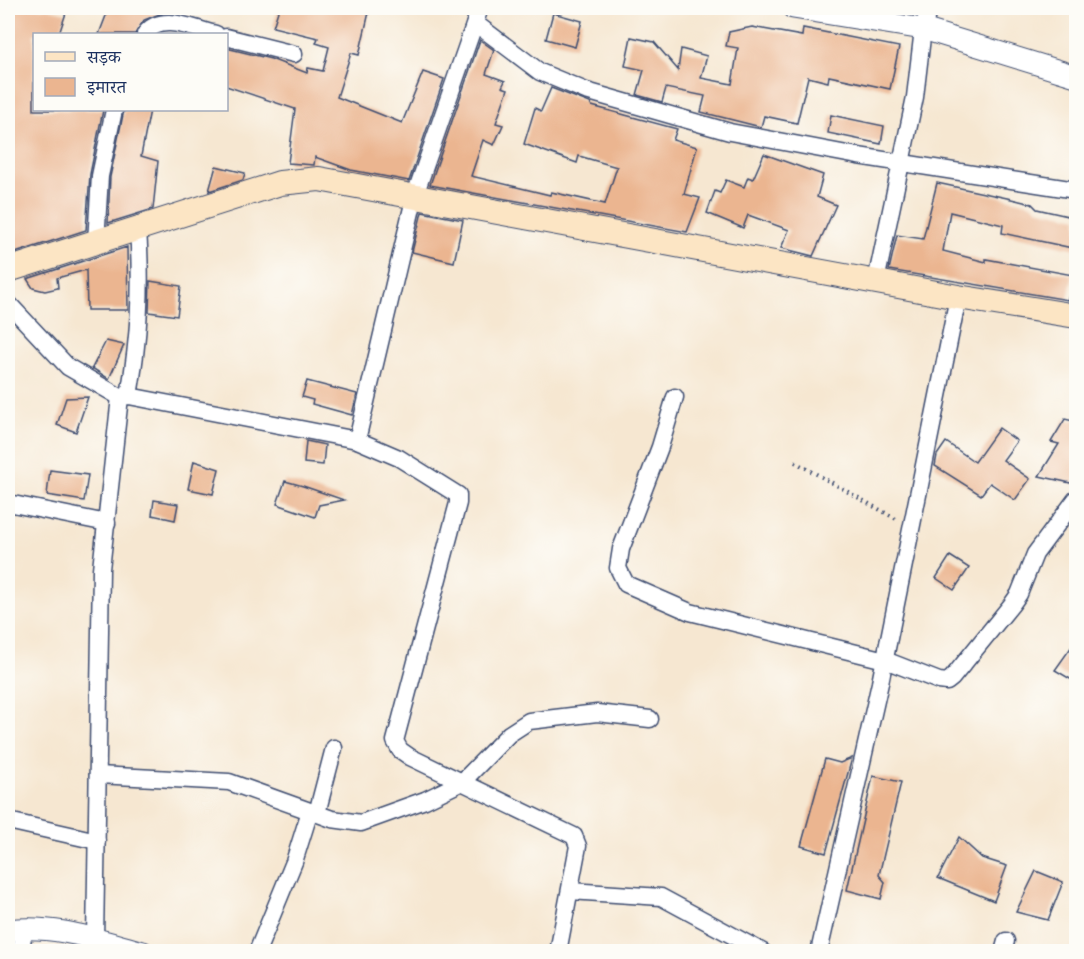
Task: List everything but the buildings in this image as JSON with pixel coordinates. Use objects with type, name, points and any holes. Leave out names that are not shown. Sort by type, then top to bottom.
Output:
[{"type":"main road","points":[[8,270],[280,183],[320,179],[958,297],[1077,316]]},
{"type":"street","points":[[800,8],[923,29],[1077,76]]},
{"type":"street","points":[[876,281],[915,97],[923,29],[929,8]]},
{"type":"street","points":[[357,440],[415,195],[478,15],[540,72],[586,91],[730,132],[858,156],[1077,190]]},
{"type":"street","points":[[146,33],[152,25],[164,21],[212,33]]},
{"type":"street","points":[[228,38],[294,54]]},
{"type":"street","points":[[96,242],[100,176],[114,111]]},
{"type":"street","points":[[95,940],[101,569],[125,397],[139,341],[141,305],[138,229]]},
{"type":"street","points":[[819,951],[885,660],[958,297]]},
{"type":"street","points":[[8,303],[68,367],[125,397],[357,440],[399,458],[458,495],[458,503],[395,741],[400,750],[410,757],[574,836],[578,846],[558,951]]},
{"type":"street","points":[[675,397],[660,447],[621,549],[618,568],[620,577],[626,584],[690,612],[885,660],[939,681],[947,682],[952,678],[1012,604],[1019,594],[1035,554],[1077,499]]},
{"type":"street","points":[[8,503],[107,524]]},
{"type":"street","points":[[98,775],[229,782],[347,823],[361,823],[425,800],[462,782],[509,734],[529,721],[597,713],[650,719]]},
{"type":"street","points":[[257,951],[314,812],[334,748]]},
{"type":"street","points":[[8,821],[97,841]]},
{"type":"street","points":[[570,891],[661,897],[763,951]]},
{"type":"street","points":[[21,951],[16,929],[73,932],[95,940],[143,951]]},
{"type":"path","points":[[795,462],[912,528]]}]
